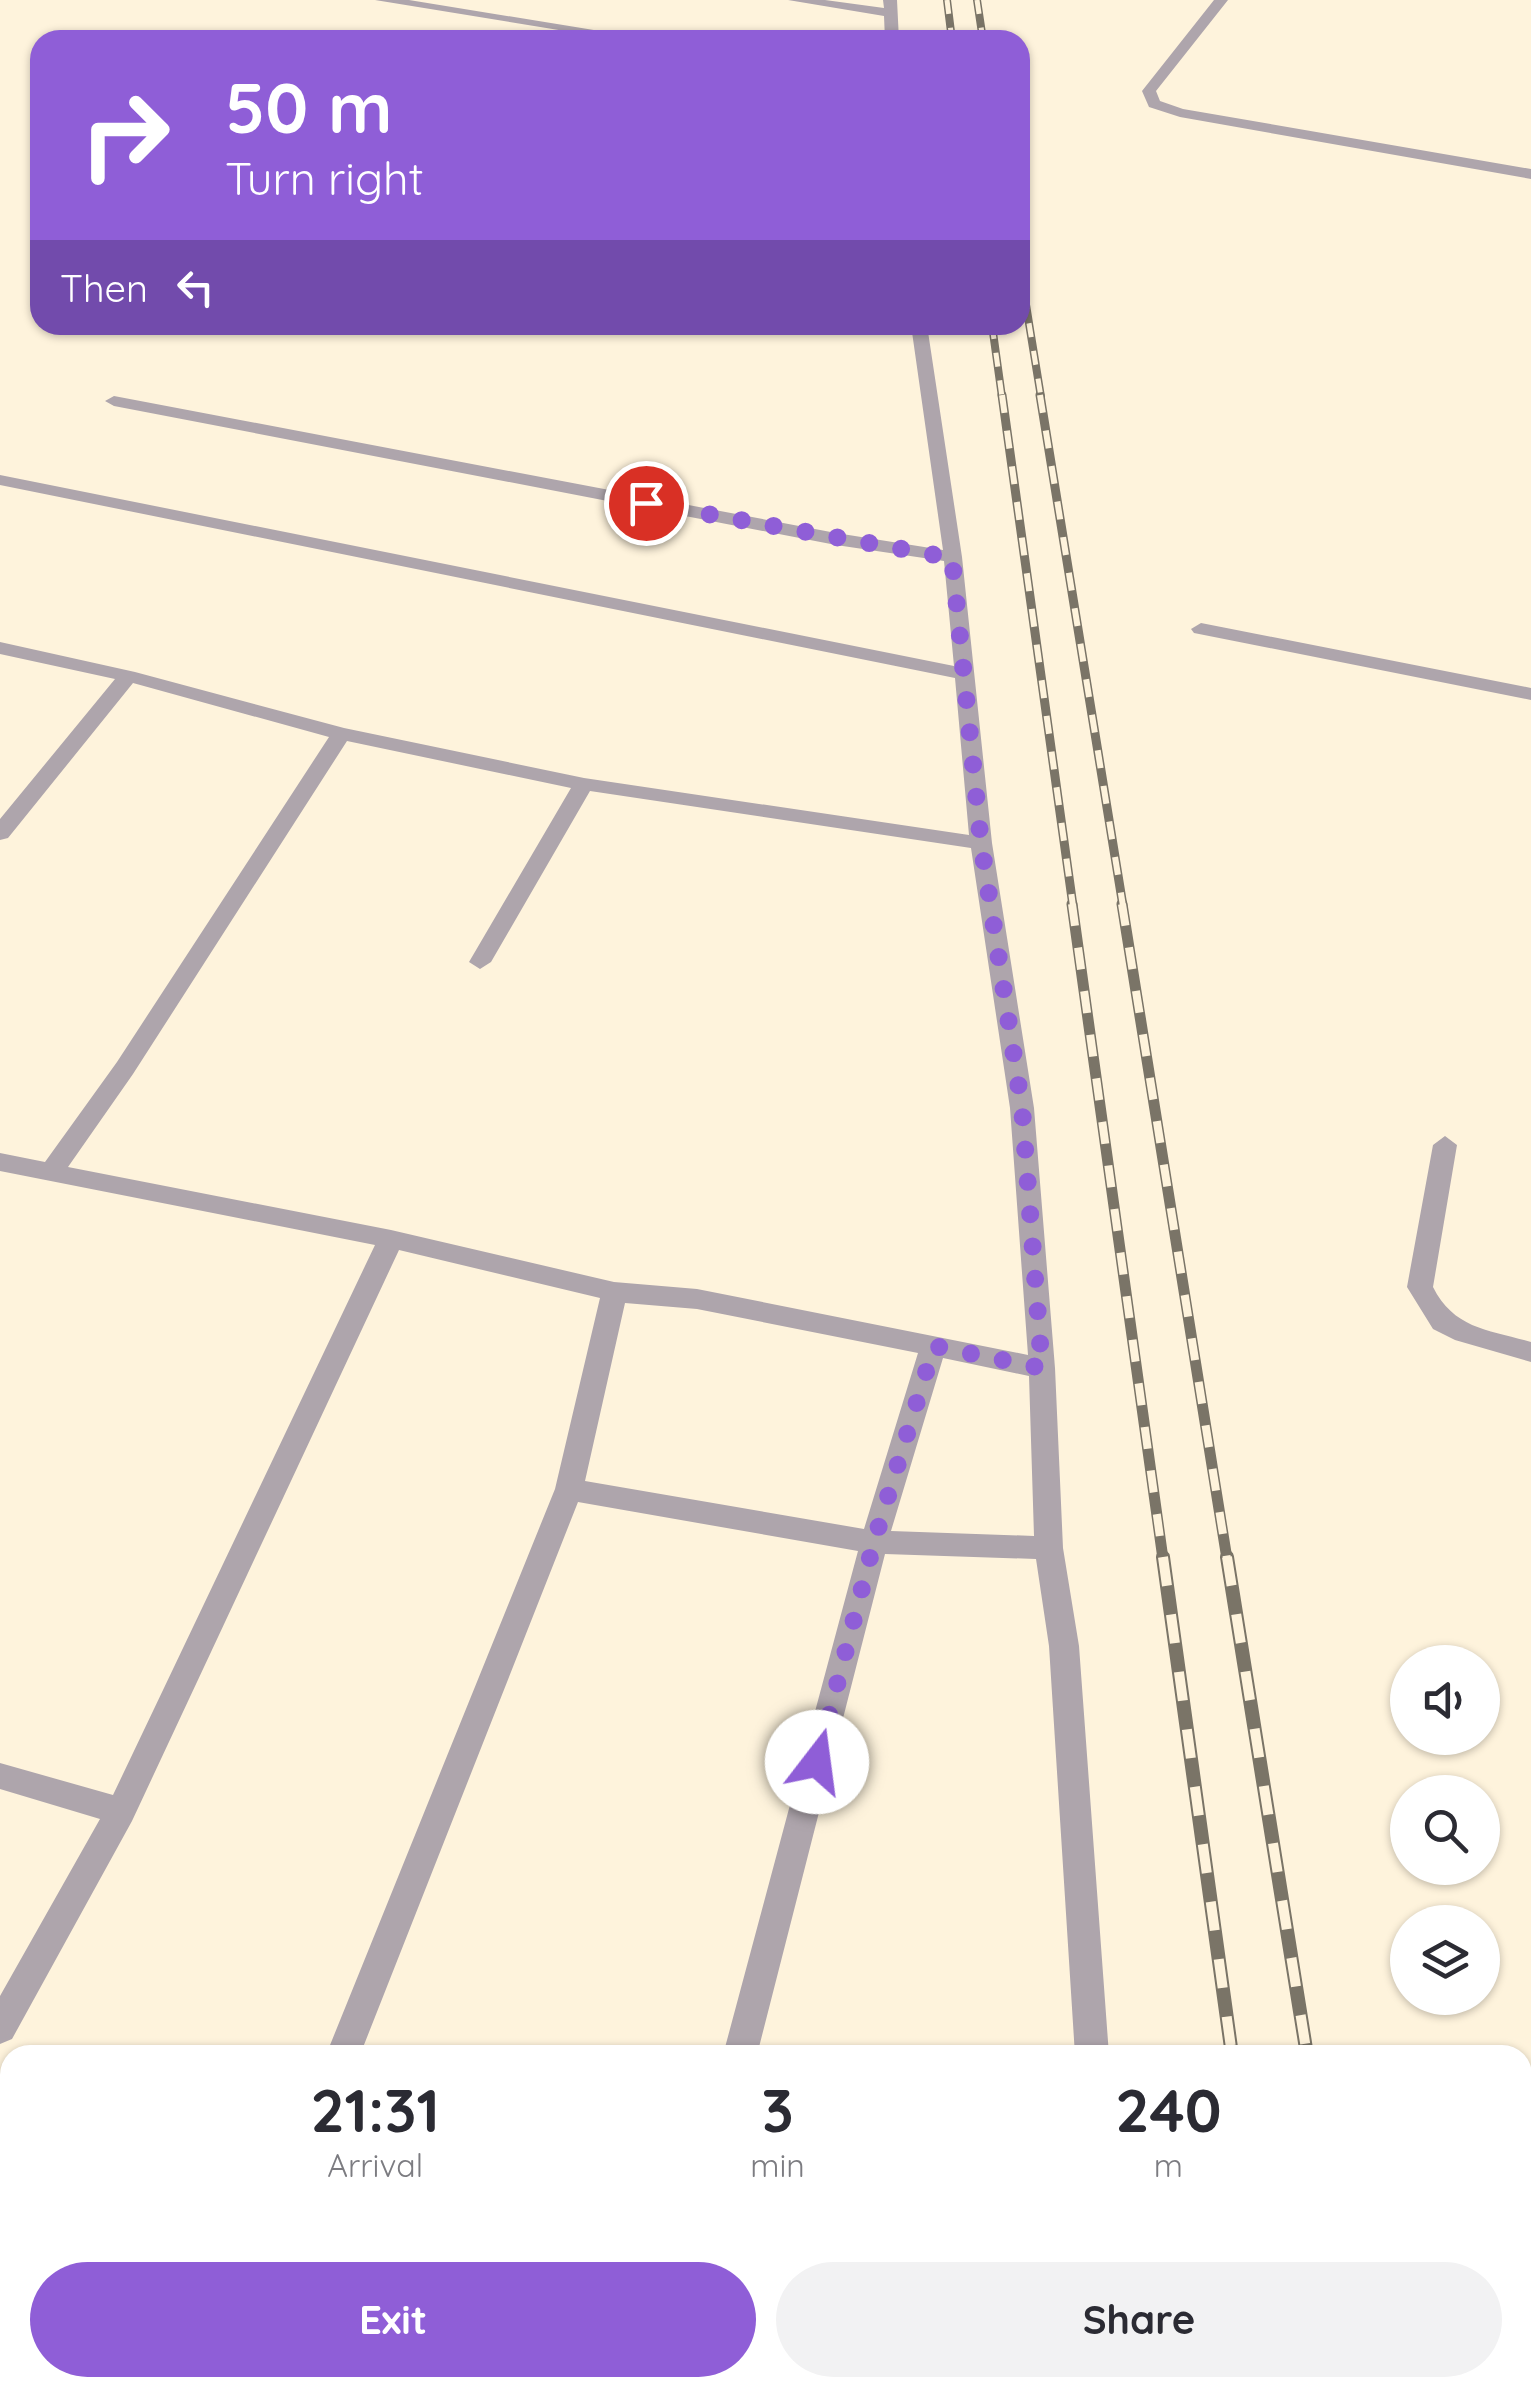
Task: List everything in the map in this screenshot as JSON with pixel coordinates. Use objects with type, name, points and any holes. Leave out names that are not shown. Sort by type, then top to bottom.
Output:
[{"type":"street","points":[[382,0],[582,30]]},
{"type":"street","points":[[795,0],[891,7]]},
{"type":"street","points":[[1221,0],[1149,91],[1148,97],[1154,104],[1180,113],[1531,174]]},
{"type":"street","points":[[920,335],[966,674],[981,843],[1022,1108],[1042,1368],[1049,1548],[1064,1646],[1091,2045]]},
{"type":"street","points":[[114,401],[952,558]]},
{"type":"street","points":[[0,480],[966,674]]},
{"type":"street","points":[[1201,629],[1531,694]]},
{"type":"street","points":[[0,648],[128,676],[341,734],[584,784],[981,843]]},
{"type":"street","points":[[0,834],[128,676]]},
{"type":"street","points":[[51,1172],[126,1068],[341,734]]},
{"type":"street","points":[[480,962],[584,784]]},
{"type":"street","points":[[1445,1145],[1420,1287],[1442,1322],[1464,1333],[1531,1352]]},
{"type":"street","points":[[0,1162],[392,1239],[614,1292],[697,1299],[1042,1368]]},
{"type":"street","points":[[0,2028],[121,1812],[392,1239]]},
{"type":"street","points":[[348,2045],[569,1489],[614,1292]]},
{"type":"street","points":[[743,2045],[874,1542],[934,1346]]},
{"type":"street","points":[[569,1489],[874,1542],[1049,1548]]},
{"type":"street","points":[[0,1776],[121,1812]]},
{"type":"railway","points":[[947,0],[951,30]]},
{"type":"railway","points":[[977,0],[982,30]]},
{"type":"railway","points":[[1030,329],[1041,397]]},
{"type":"railway","points":[[993,335],[1002,397]]},
{"type":"railway","points":[[1002,395],[1073,906]]},
{"type":"railway","points":[[1040,395],[1123,906]]},
{"type":"railway","points":[[1072,904],[1163,1559]]},
{"type":"railway","points":[[1122,904],[1227,1559]]},
{"type":"railway","points":[[1163,1557],[1231,2045]]},
{"type":"railway","points":[[1227,1557],[1305,2045]]},
{"type":"route","points":[[646,503],[952,558],[981,843],[1022,1108],[1042,1368],[934,1346],[874,1542],[817,1762]]}]
